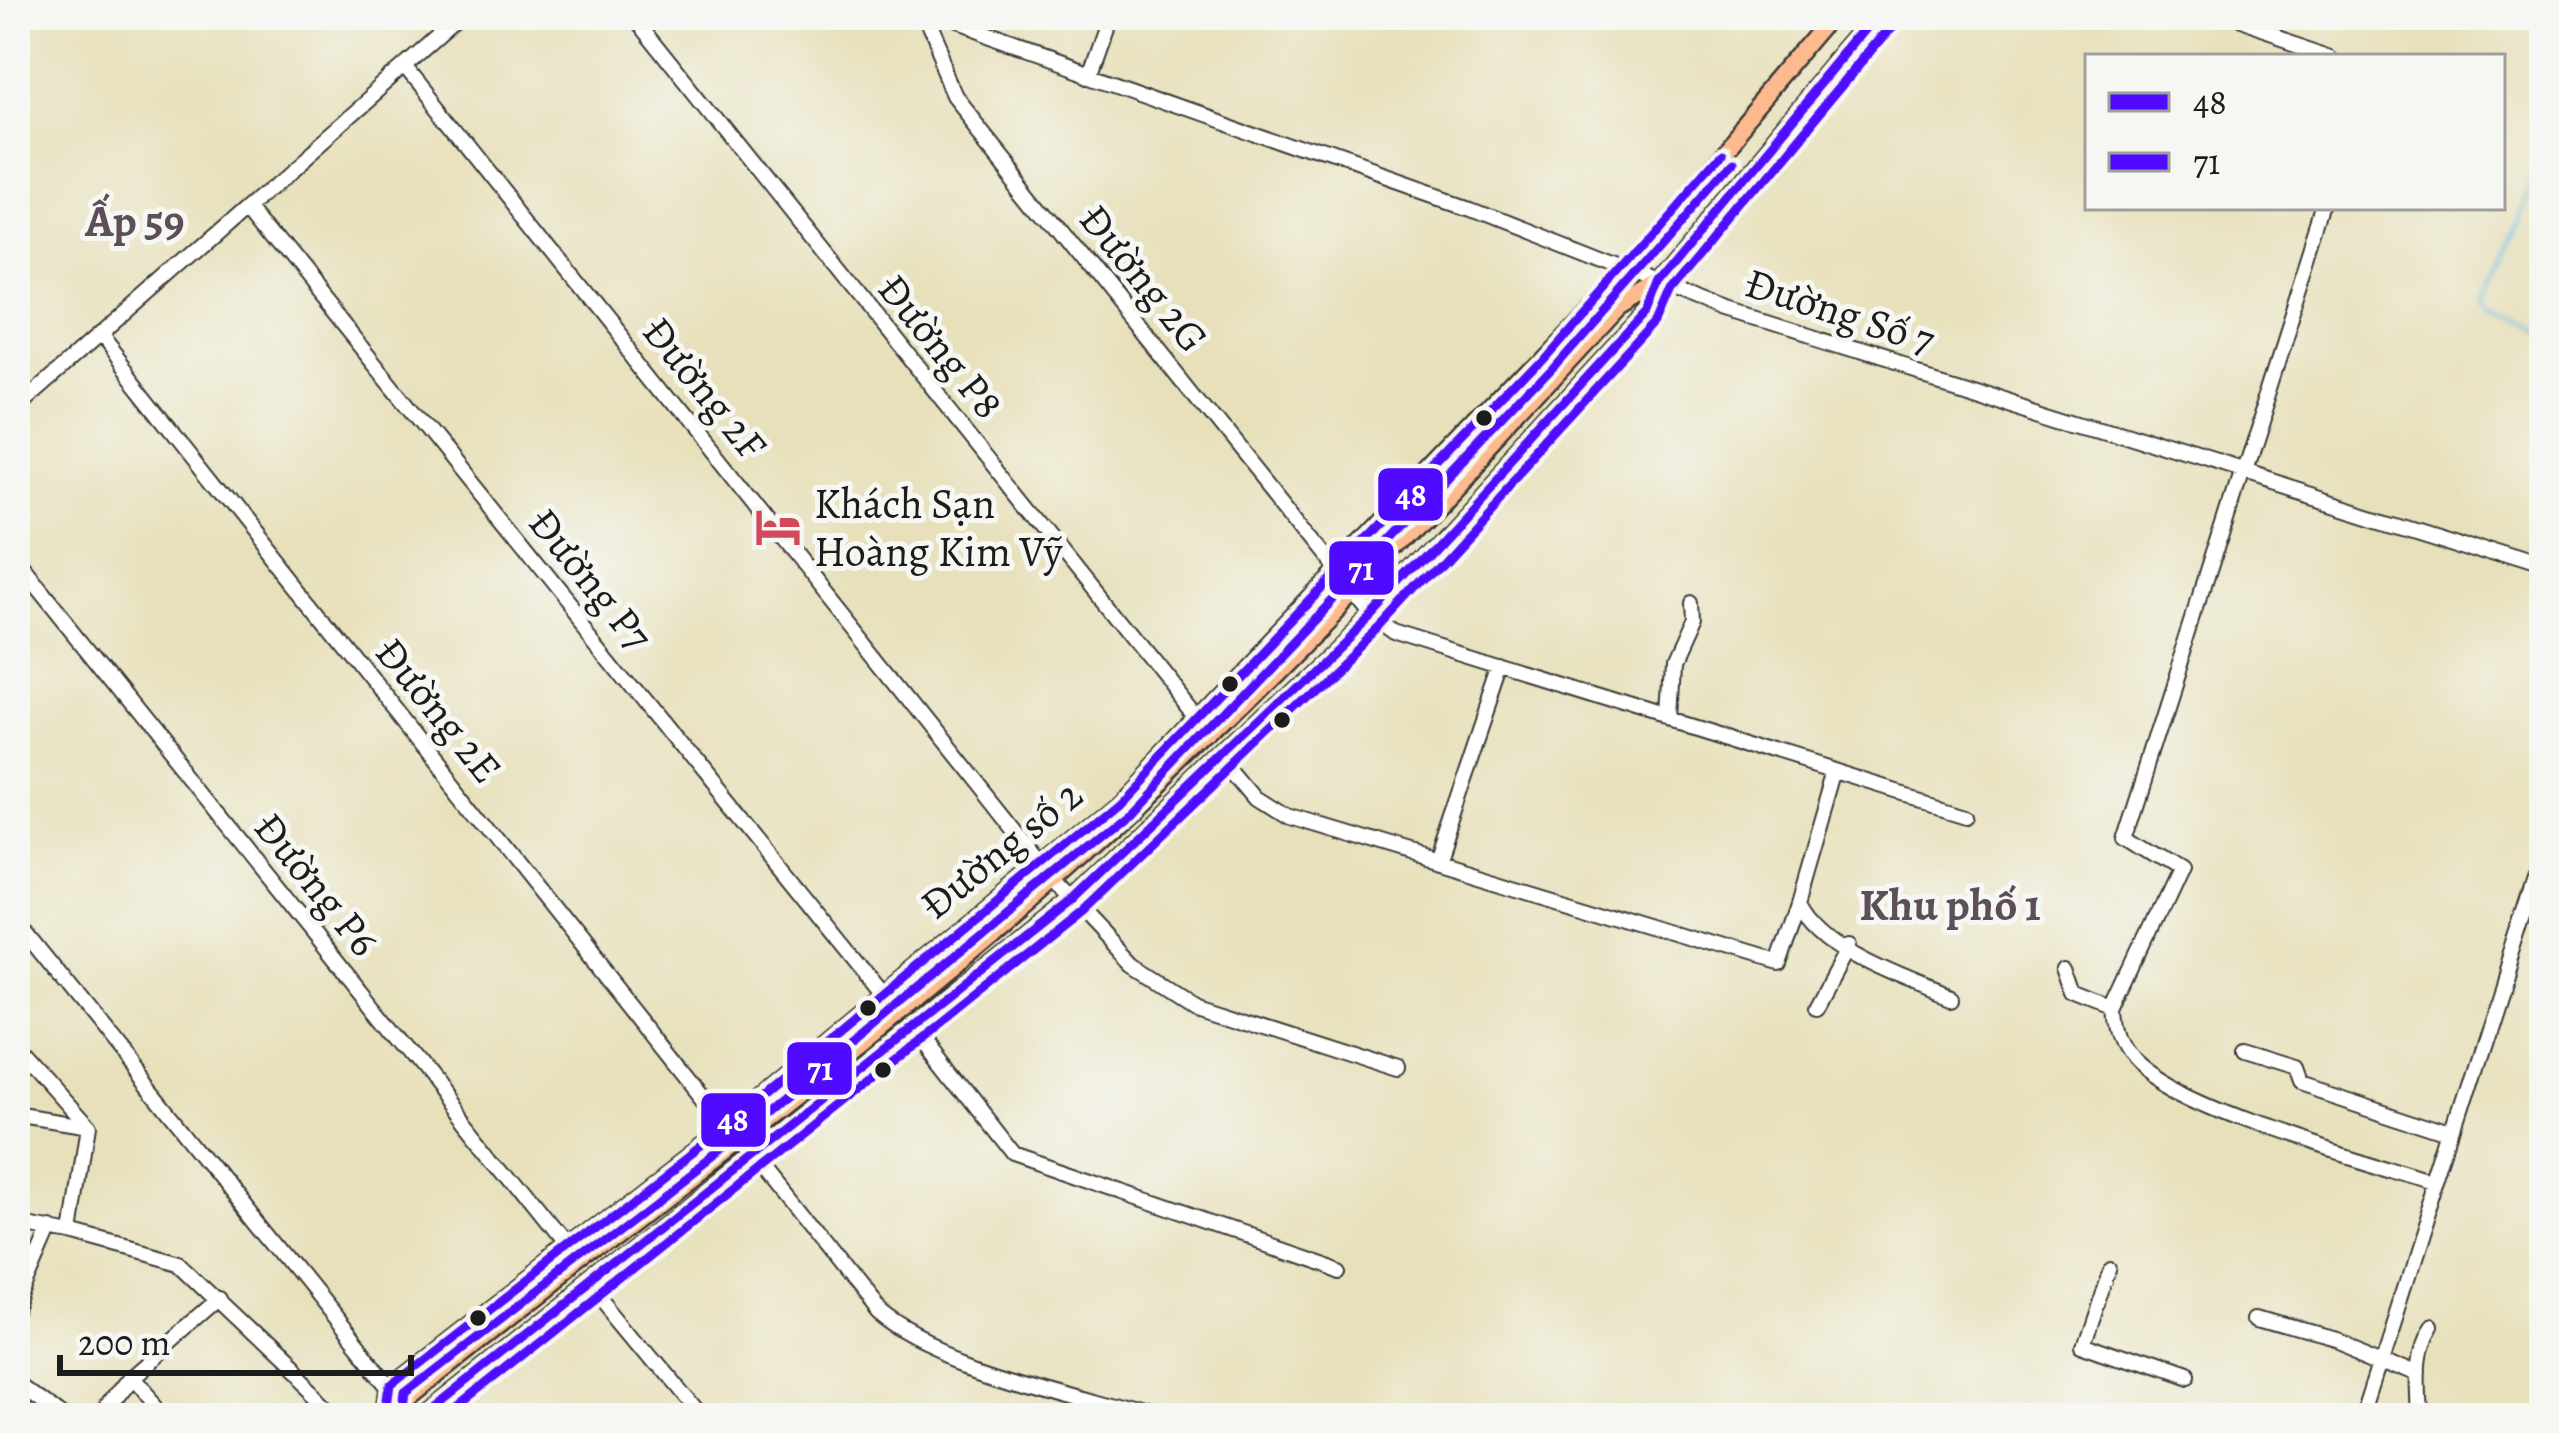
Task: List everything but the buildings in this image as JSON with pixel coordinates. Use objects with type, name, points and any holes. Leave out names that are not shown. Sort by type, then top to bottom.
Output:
[{"type":"main road","name":"Đường số 2","points":[[394,1407],[568,1249],[727,1125],[1120,799],[1625,268],[1840,15]]},
{"type":"main road","name":"Đường số 2","points":[[420,1418],[752,1161],[1072,901],[1370,615],[1647,313],[1659,284],[1882,15]]},
{"type":"main road","name":"Đường số 2","points":[[1617,309],[1625,268]]},
{"type":"main road","name":"Đường số 2","points":[[394,1407],[739,1143],[1054,880],[1211,736],[1353,592],[1617,309],[1659,284]]},
{"type":"street","points":[[15,410],[464,15]]},
{"type":"street","name":"Đường P8","points":[[634,15],[1211,736]]},
{"type":"street","name":"Đường Số 7","points":[[920,15],[1773,325],[2544,567]]},
{"type":"street","name":"Đường 2G","points":[[920,15],[955,97],[1370,615]]},
{"type":"street","points":[[1088,74],[1109,15]]},
{"type":"street","points":[[2210,15],[2327,54]]},
{"type":"street","name":"Đường 2F","points":[[405,67],[1054,880],[1133,964],[1192,1002],[1398,1068]]},
{"type":"street","name":"Đường P7","points":[[247,206],[883,994]]},
{"type":"street","points":[[2327,210],[2126,838],[2179,871],[2115,1009],[2116,1032],[2135,1062],[2203,1105],[2437,1181]]},
{"type":"street","name":"Đường 2E","points":[[99,336],[752,1161],[895,1330],[935,1348],[1158,1418]]},
{"type":"street","name":"Đường P6","points":[[15,560],[568,1249]]},
{"type":"street","points":[[1670,719],[1673,664],[1692,622],[1691,602]]},
{"type":"street","points":[[1370,615],[1396,634],[1966,811]]},
{"type":"street","points":[[1438,861],[1504,668]]},
{"type":"street","points":[[1224,754],[1260,797],[1290,816],[1779,964],[1838,771]]},
{"type":"street","points":[[2363,1418],[2544,852]]},
{"type":"street","points":[[1800,902],[1824,932],[1849,944],[1862,958],[1951,997]]},
{"type":"street","points":[[15,920],[394,1407],[420,1418]]},
{"type":"street","points":[[1817,1004],[1849,944]]},
{"type":"street","points":[[2069,968],[2078,994],[2115,1009]]},
{"type":"street","points":[[914,1029],[1012,1154],[1339,1266]]},
{"type":"street","points":[[15,1045],[88,1127]]},
{"type":"street","points":[[2245,1051],[2296,1067],[2302,1081],[2454,1131]]},
{"type":"street","points":[[15,1115],[88,1127]]},
{"type":"street","points":[[72,1234],[88,1127]]},
{"type":"street","points":[[15,1224],[72,1234],[181,1264],[343,1418]]},
{"type":"street","points":[[15,1312],[51,1229]]},
{"type":"street","points":[[2109,1263],[2082,1344],[2186,1380]]},
{"type":"street","points":[[592,1286],[700,1418]]},
{"type":"street","points":[[105,1408],[129,1377],[220,1298]]},
{"type":"street","points":[[2259,1318],[2385,1358],[2420,1375]]},
{"type":"street","points":[[2421,1418],[2424,1340],[2432,1329]]},
{"type":"street","points":[[129,1377],[166,1418]]},
{"type":"street","points":[[15,1382],[63,1418]]},
{"type":"waterway","points":[[2544,128],[2483,305],[2492,316],[2544,338]]},
{"type":"transit line","name":"48","points":[[423,1418],[1071,901],[1370,615],[1647,313],[1659,283],[1882,15]]},
{"type":"transit line","name":"71","points":[[447,1418],[1081,912],[1380,626],[1658,323],[1672,291],[1894,25]]},
{"type":"transit line","name":"48","points":[[388,1414],[392,1385],[727,1125],[1120,799],[1542,357],[1721,153]]},
{"type":"transit line","name":"71","points":[[403,1416],[406,1393],[737,1137],[1130,811],[1553,367],[1732,163]]},
{"type":"place","name":"Khách Sạn Hoàng Kim Vỹ","points":[[778,527]]},
{"type":"district","name":"Ấp 59","points":[[135,221]]},
{"type":"district","name":"Khu phố 1","points":[[1950,905]]}]
